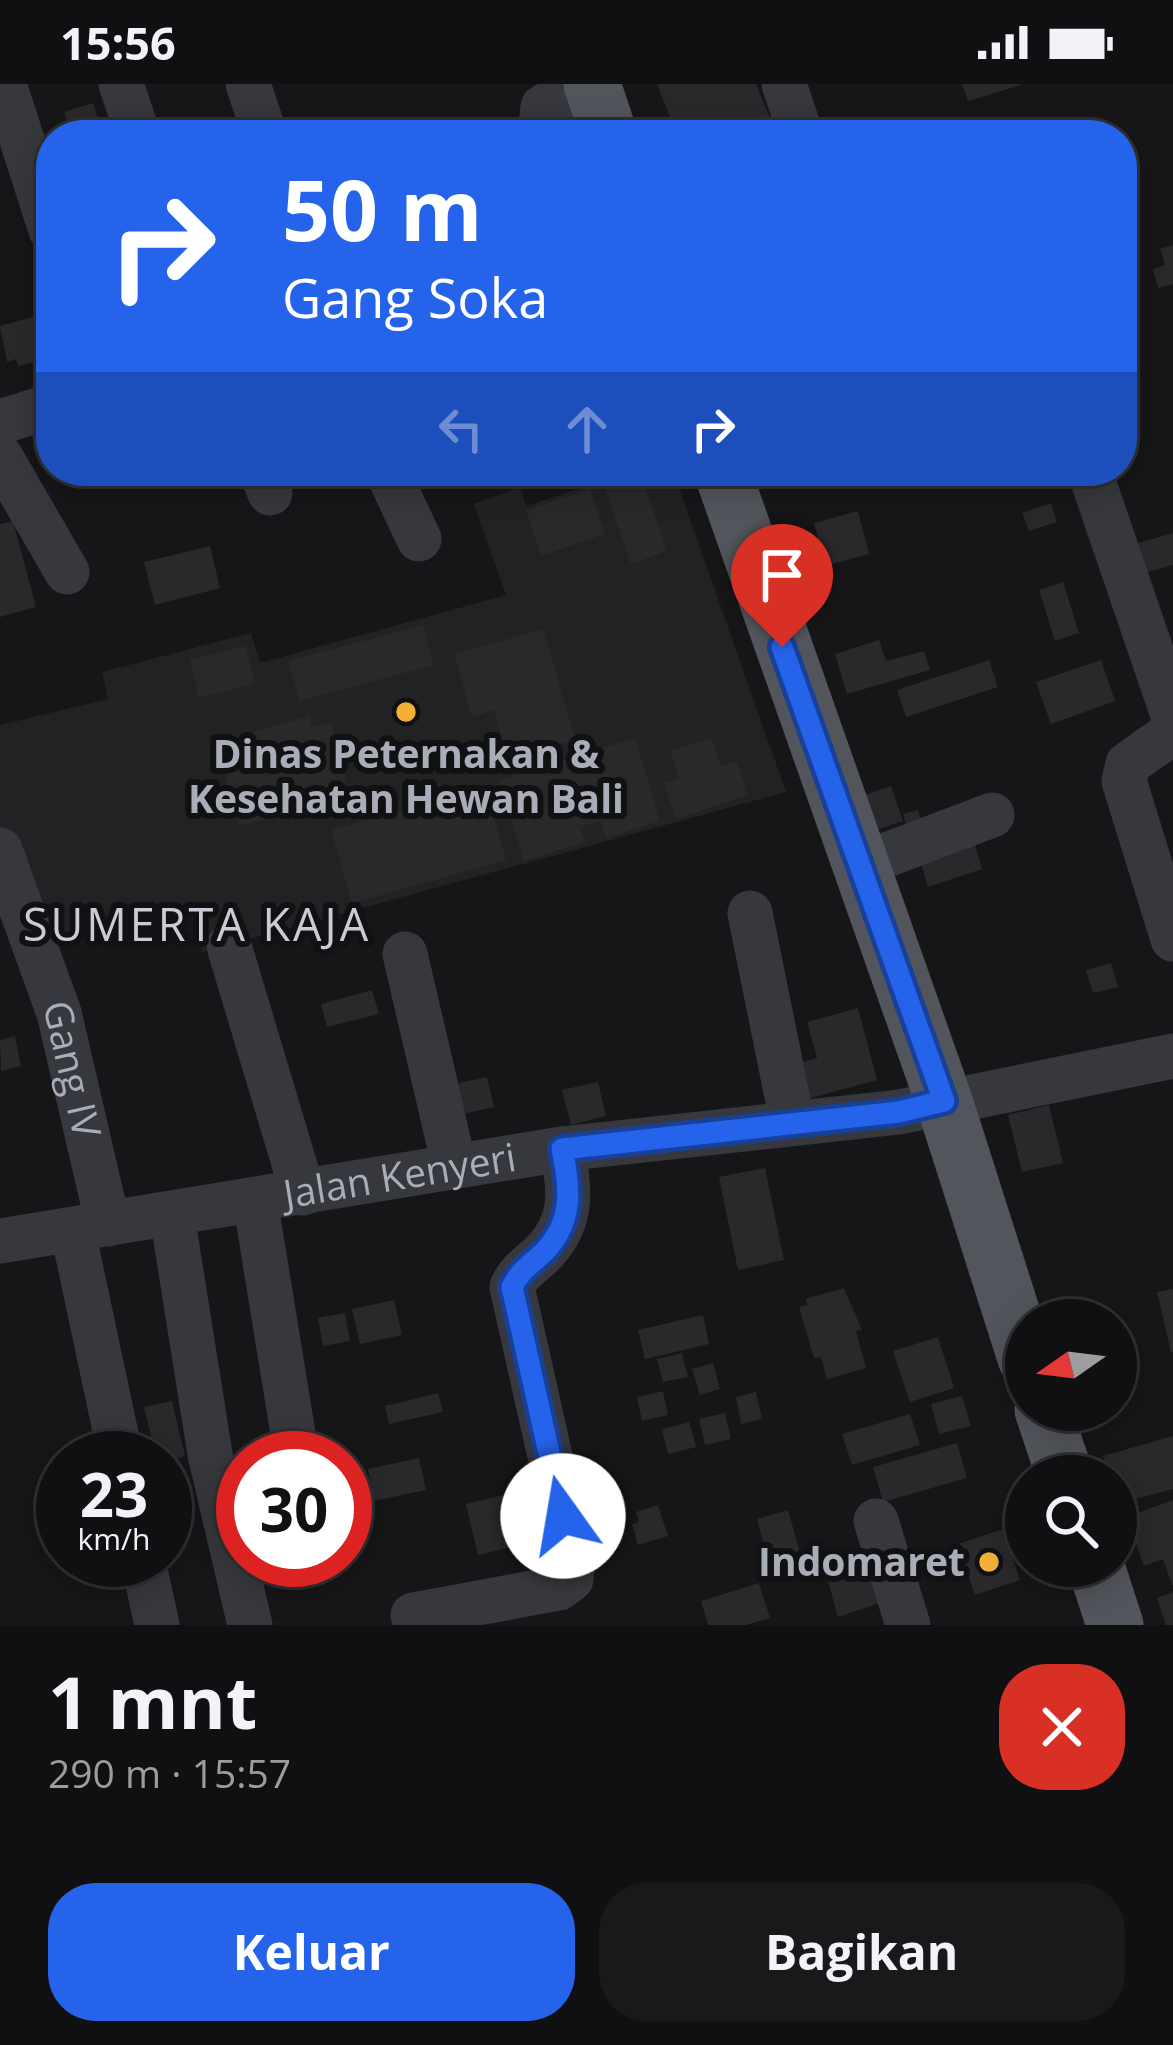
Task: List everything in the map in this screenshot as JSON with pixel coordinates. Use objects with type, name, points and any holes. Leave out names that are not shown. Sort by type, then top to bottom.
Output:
[{"type":"main road","points":[[588,84],[603,120]]},
{"type":"main road","points":[[727,486],[944,1101],[1007,1299]]},
{"type":"main road","points":[[1103,1587],[1115,1625]]},
{"type":"street","points":[[4,84],[36,183]]},
{"type":"street","points":[[121,84],[133,120]]},
{"type":"street","points":[[248,84],[261,120]]},
{"type":"street","points":[[542,120],[543,106],[588,84]]},
{"type":"street","points":[[784,84],[796,120]]},
{"type":"street","points":[[0,422],[36,411]]},
{"type":"street","points":[[0,456],[67,572]]},
{"type":"street","points":[[394,486],[418,539]]},
{"type":"street","points":[[1095,486],[1173,715]]},
{"type":"street","points":[[1173,732],[1127,764],[1124,781],[1173,939]]},
{"type":"street","points":[[860,865],[992,815]]},
{"type":"street","name":"Gang IV","points":[[0,850],[59,1013],[117,1431]]},
{"type":"street","points":[[750,913],[792,1121]]},
{"type":"street","points":[[229,946],[303,1193]]},
{"type":"street","points":[[405,954],[454,1165]]},
{"type":"street","name":"Jalan Kenyeri","points":[[2,1229],[90,1228],[562,1149],[899,1112],[1173,1056]]},
{"type":"street","points":[[413,1615],[559,1588],[571,1579],[573,1558],[512,1287],[523,1268],[547,1249],[567,1213],[571,1195],[562,1149]]},
{"type":"street","points":[[254,1200],[293,1431]]},
{"type":"street","points":[[172,1215],[210,1454],[250,1625]]},
{"type":"street","points":[[875,1521],[908,1625]]},
{"type":"street","points":[[149,1587],[157,1625]]},
{"type":"shaded area","name":"Dinas Peternakan & Kesehatan Hewan Bali","points":[[587,486],[678,486],[786,792],[202,952],[189,909],[34,946],[0,865],[0,725],[108,699],[102,672],[251,633],[260,663],[506,595],[474,504],[520,487],[526,506]]},
{"type":"building","points":[[657,84],[756,84],[771,120],[671,120]]},
{"type":"building","points":[[962,84],[1021,84],[1021,85],[968,101]]},
{"type":"building","points":[[93,103],[98,120],[66,120],[64,112]]},
{"type":"building","points":[[1173,245],[1173,284],[1158,288],[1153,269],[1165,265],[1160,249]]},
{"type":"building","points":[[36,316],[36,362],[18,366],[16,359],[7,362],[0,326]]},
{"type":"building","points":[[604,486],[645,486],[667,551],[631,564]]},
{"type":"building","points":[[590,489],[605,534],[541,556],[526,510]]},
{"type":"building","points":[[1051,503],[1057,522],[1029,531],[1022,513]]},
{"type":"building","points":[[858,511],[869,554],[825,566],[814,523]]},
{"type":"building","points":[[13,521],[36,607],[0,617],[0,524]]},
{"type":"building","points":[[1173,533],[1173,565],[1144,573],[1135,544]]},
{"type":"building","points":[[210,546],[220,588],[155,605],[144,562]]},
{"type":"building","points":[[1063,582],[1079,633],[1055,641],[1039,590]]},
{"type":"building","points":[[423,625],[434,665],[299,701],[288,661]]},
{"type":"building","points":[[544,629],[575,740],[507,759],[494,710],[472,717],[454,654]]},
{"type":"building","points":[[879,640],[886,661],[924,651],[930,670],[847,694],[835,654]]},
{"type":"building","points":[[246,646],[255,684],[199,698],[190,660]]},
{"type":"building","points":[[989,660],[998,687],[906,717],[897,690]]},
{"type":"building","points":[[1101,660],[1115,701],[1051,724],[1036,682]]},
{"type":"building","points":[[310,716],[312,727],[331,722],[347,782],[338,784],[342,798],[239,826],[216,742]]},
{"type":"building","points":[[635,738],[660,821],[606,838],[601,821],[580,827],[585,842],[524,861],[499,780]]},
{"type":"building","points":[[712,738],[721,766],[737,761],[748,795],[676,819],[664,783],[679,778],[670,751]]},
{"type":"building","points":[[891,786],[903,821],[876,830],[865,795]]},
{"type":"building","points":[[486,787],[506,860],[352,903],[331,830]]},
{"type":"building","points":[[918,810],[923,828],[908,832],[903,814]]},
{"type":"building","points":[[975,845],[982,869],[928,887],[918,853]]},
{"type":"building","points":[[1111,963],[1118,987],[1093,993],[1086,970]]},
{"type":"building","points":[[372,990],[379,1014],[327,1027],[321,1004]]},
{"type":"building","points":[[858,1008],[877,1080],[803,1100],[793,1064],[817,1058],[807,1022]]},
{"type":"building","points":[[15,1036],[21,1066],[1,1071],[0,1040]]},
{"type":"building","points":[[487,1077],[494,1107],[453,1116],[446,1086]]},
{"type":"building","points":[[598,1082],[606,1116],[571,1125],[562,1090]]},
{"type":"building","points":[[1049,1105],[1063,1163],[1022,1172],[1008,1115]]},
{"type":"building","points":[[765,1168],[784,1260],[738,1270],[719,1177]]},
{"type":"building","points":[[844,1288],[862,1330],[856,1331],[866,1368],[827,1379],[821,1357],[814,1358],[799,1307],[808,1305],[805,1299]]},
{"type":"building","points":[[1173,1289],[1173,1352],[1171,1352],[1157,1292]]},
{"type":"building","points":[[394,1300],[402,1335],[360,1344],[352,1309]]},
{"type":"building","points":[[345,1313],[350,1341],[323,1346],[318,1318]]},
{"type":"building","points":[[703,1315],[709,1344],[645,1359],[638,1330]]},
{"type":"building","points":[[938,1337],[954,1388],[910,1402],[893,1351]]},
{"type":"building","points":[[682,1353],[688,1377],[663,1382],[657,1359]]},
{"type":"building","points":[[713,1363],[720,1389],[700,1395],[692,1369]]},
{"type":"building","points":[[663,1391],[668,1415],[642,1421],[637,1397]]},
{"type":"building","points":[[756,1392],[762,1419],[741,1424],[736,1397]]},
{"type":"building","points":[[438,1393],[443,1412],[389,1424],[385,1406]]},
{"type":"building","points":[[962,1396],[971,1426],[939,1434],[931,1404]]},
{"type":"building","points":[[172,1401],[179,1431],[150,1431],[144,1407]]},
{"type":"building","points":[[725,1413],[731,1439],[705,1445],[699,1419]]},
{"type":"building","points":[[910,1414],[920,1445],[852,1465],[842,1434]]},
{"type":"building","points":[[689,1422],[696,1447],[668,1454],[662,1429]]},
{"type":"building","points":[[1173,1436],[1173,1489],[1137,1499],[1137,1455],[1106,1455]]},
{"type":"building","points":[[957,1443],[967,1478],[883,1502],[873,1467]]},
{"type":"building","points":[[419,1458],[426,1490],[374,1501],[372,1468]]},
{"type":"building","points":[[524,1490],[536,1541],[478,1555],[466,1504]]},
{"type":"building","points":[[1173,1500],[1173,1585],[1163,1559],[1144,1566],[1137,1547],[1137,1513]]},
{"type":"building","points":[[658,1505],[668,1536],[638,1545],[632,1524],[639,1522],[636,1512]]},
{"type":"building","points":[[788,1510],[801,1556],[769,1565],[757,1519]]},
{"type":"building","name":"Indomaret","points":[[1003,1529],[1005,1585],[975,1595],[958,1544]]},
{"type":"building","points":[[849,1565],[852,1577],[868,1571],[879,1603],[838,1617],[826,1574]]},
{"type":"building","points":[[759,1583],[770,1618],[746,1625],[708,1625],[701,1601]]},
{"type":"building","points":[[1173,1592],[1173,1625],[1166,1625],[1157,1598]]},
{"type":"place","name":"Dinas Peternakan & Kesehatan Hewan Bali","points":[[406,712]]},
{"type":"place","name":"Indomaret","points":[[989,1562]]},
{"type":"district","name":"SUMERTA KAJA","points":[[197,925]]},
{"type":"route","points":[[563,1516],[512,1287],[523,1268],[547,1249],[567,1213],[571,1195],[562,1149],[899,1112],[944,1101],[782,647]]}]
